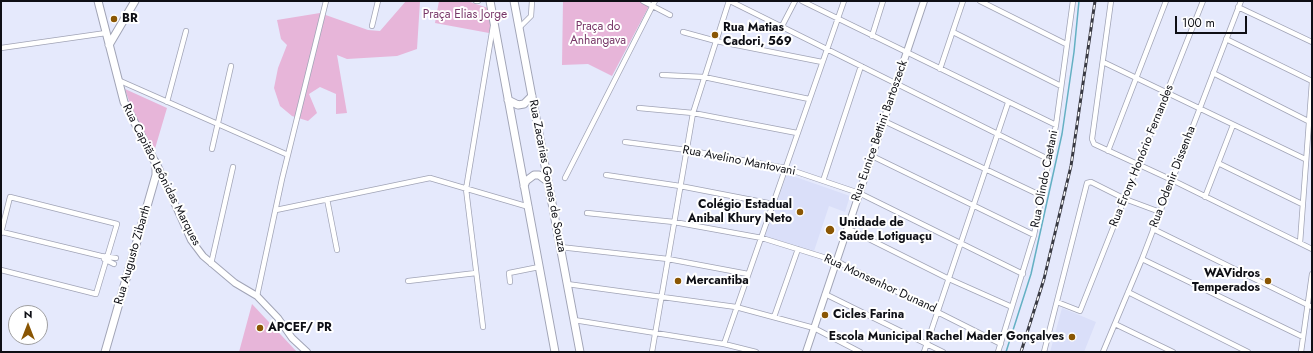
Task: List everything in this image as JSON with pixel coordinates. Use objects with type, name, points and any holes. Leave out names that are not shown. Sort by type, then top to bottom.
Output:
[{"type":"main road","name":"Rua Capitão Leônidas Marques","points":[[98,1],[118,80],[130,114],[154,158]]},
{"type":"main road","points":[[109,45],[135,1]]},
{"type":"main road","name":"Rua Zacarias Gomes de Souza","points":[[490,1],[529,207],[554,352]]},
{"type":"main road","name":"Rua Zacarias Gomes de Souza","points":[[514,1],[580,352]]},
{"type":"main road","points":[[106,32],[111,32],[119,27]]},
{"type":"main road","points":[[115,65],[114,50],[119,27]]},
{"type":"main road","points":[[508,100],[518,105],[524,104],[532,96]]},
{"type":"main road","name":"Rua Augusto Zibarth","points":[[105,352],[156,175],[154,158]]},
{"type":"main road","points":[[524,186],[526,181],[534,175],[539,175],[548,181]]},
{"type":"street","points":[[257,296],[288,155],[326,1]]},
{"type":"street","points":[[372,26],[378,1]]},
{"type":"street","points":[[519,28],[531,16],[532,1]]},
{"type":"street","points":[[643,1],[653,3],[670,15]]},
{"type":"street","points":[[652,352],[693,113],[730,1],[828,48],[896,84],[1050,160]]},
{"type":"street","points":[[782,26],[795,1]]},
{"type":"street","points":[[802,1],[1056,125]]},
{"type":"street","points":[[724,344],[844,1]]},
{"type":"street","points":[[872,36],[883,1]]},
{"type":"street","name":"Rua Eunice Bettini Bartoszeck","points":[[806,352],[924,1]]},
{"type":"street","points":[[940,69],[963,1]]},
{"type":"street","points":[[980,1],[1066,44]]},
{"type":"street","name":"Rua Olindo Caetani","points":[[998,352],[1034,236],[1056,125],[1072,1]]},
{"type":"street","points":[[1111,1],[1093,143],[1095,146],[1139,164],[1312,249],[1312,244]]},
{"type":"street","points":[[1108,151],[1166,1]]},
{"type":"street","name":"Rua Erony Honório Fernandes","points":[[1057,302],[1080,311],[1168,93],[1203,1]]},
{"type":"street","name":"Rua Odenir Dissenha","points":[[1103,352],[1142,259],[1241,1]]},
{"type":"street","points":[[564,178],[653,3]]},
{"type":"street","points":[[1238,7],[1312,42]]},
{"type":"street","points":[[483,328],[466,188],[494,21]]},
{"type":"street","points":[[167,102],[186,31]]},
{"type":"street","points":[[1,48],[106,32]]},
{"type":"street","points":[[683,32],[716,41],[822,62]]},
{"type":"street","points":[[953,32],[1061,86]]},
{"type":"street","points":[[1226,39],[1312,82],[1305,159],[1300,243]]},
{"type":"street","points":[[489,51],[491,48],[499,49]]},
{"type":"street","points":[[1103,62],[1305,159]]},
{"type":"street","points":[[212,149],[231,66]]},
{"type":"street","points":[[823,181],[861,66]]},
{"type":"street","points":[[1213,72],[1308,121]]},
{"type":"street","points":[[662,75],[704,77],[809,99]]},
{"type":"street","points":[[118,80],[288,155]]},
{"type":"street","points":[[924,352],[1008,102]]},
{"type":"street","points":[[639,108],[693,113],[797,133]]},
{"type":"street","points":[[884,121],[1042,196]]},
{"type":"street","points":[[1205,197],[1233,125]]},
{"type":"street","name":"Rua Avelino Mantovani","points":[[625,142],[687,150],[785,168],[859,193],[1023,274]]},
{"type":"street","points":[[872,156],[1034,236]]},
{"type":"street","name":"Rua Capitão Leônidas Marques","points":[[154,158],[191,240],[211,264],[235,283],[257,296],[278,318],[292,338],[307,352]]},
{"type":"street","points":[[1218,163],[1302,204]]},
{"type":"street","points":[[211,264],[233,167]]},
{"type":"street","points":[[606,175],[680,186],[773,204]]},
{"type":"street","points":[[276,210],[430,178],[529,207]]},
{"type":"street","points":[[1044,352],[1087,182],[1090,182],[1125,199],[1160,212]]},
{"type":"street","points":[[1,270],[96,294],[108,256],[117,224],[10,197],[1,232],[102,256],[108,256],[116,258]]},
{"type":"street","points":[[327,199],[337,250]]},
{"type":"street","name":"Rua Monsenhor Dunand","points":[[587,212],[674,222],[762,238],[836,261],[1001,344]]},
{"type":"street","points":[[847,228],[949,279],[1012,307]]},
{"type":"street","points":[[1153,229],[1310,306]]},
{"type":"street","points":[[560,247],[668,259],[748,274]]},
{"type":"street","points":[[774,317],[798,249]]},
{"type":"street","points":[[102,256],[106,262],[114,264]]},
{"type":"street","points":[[1142,259],[1303,337]]},
{"type":"street","points":[[510,282],[509,274],[511,272],[539,267]]},
{"type":"street","points":[[408,281],[476,273]]},
{"type":"street","points":[[1301,352],[1310,306],[1312,274]]},
{"type":"street","points":[[567,284],[736,307],[814,328],[860,352]]},
{"type":"street","points":[[1128,292],[1248,352]]},
{"type":"street","points":[[825,294],[943,352]]},
{"type":"street","points":[[574,320],[724,344],[756,352]]},
{"type":"street","points":[[1115,324],[1172,352]]},
{"type":"shaded area","name":"Colégio Estadual Anibal Khury Neto","points":[[787,174],[850,196],[845,212],[829,206],[814,251],[765,236]]},
{"type":"shaded area","name":"Escola Municipal Rachel Mader Gonçalves","points":[[1062,308],[1096,322],[1084,352],[1050,352]]},
{"type":"green space","points":[[406,1],[420,1],[417,49],[397,56],[347,59],[337,55],[347,113],[336,114],[336,94],[320,87],[309,94],[317,113],[308,121],[292,116],[280,106],[274,88],[278,68],[287,45],[281,39],[277,20],[320,13],[368,30],[380,31]]},
{"type":"green space","name":"Praça Elias Jorge","points":[[439,1],[467,1],[488,8],[492,21],[489,33],[435,23]]},
{"type":"green space","name":"Praça do Anhangava","points":[[563,1],[639,1],[649,6],[612,76],[588,64],[562,65]]},
{"type":"green space","points":[[125,89],[167,108],[154,152],[133,113]]},
{"type":"green space","name":"APCEF/ PR","points":[[252,304],[297,352],[239,352]]},
{"type":"waterway","points":[[1006,352],[1031,274],[1062,134],[1074,52],[1079,1]]},
{"type":"railway","points":[[1021,352],[1044,279],[1071,166],[1095,1]]},
{"type":"place","name":"BR","points":[[114,19]]},
{"type":"place","name":"Rua Matias Cadori, 569","points":[[715,35]]},
{"type":"place","name":"Colégio Estadual Anibal Khury Neto","points":[[800,212]]},
{"type":"place","name":"Unidade de Saúde Lotiguaçu","points":[[830,230]]},
{"type":"place","name":"Mercantiba","points":[[678,281]]},
{"type":"place","name":"WAVidros Temperados","points":[[1268,281]]},
{"type":"place","name":"Cicles Farina","points":[[825,315]]},
{"type":"place","name":"APCEF/ PR","points":[[260,328]]},
{"type":"place","name":"Escola Municipal Rachel Mader Gonçalves","points":[[1072,337]]}]
